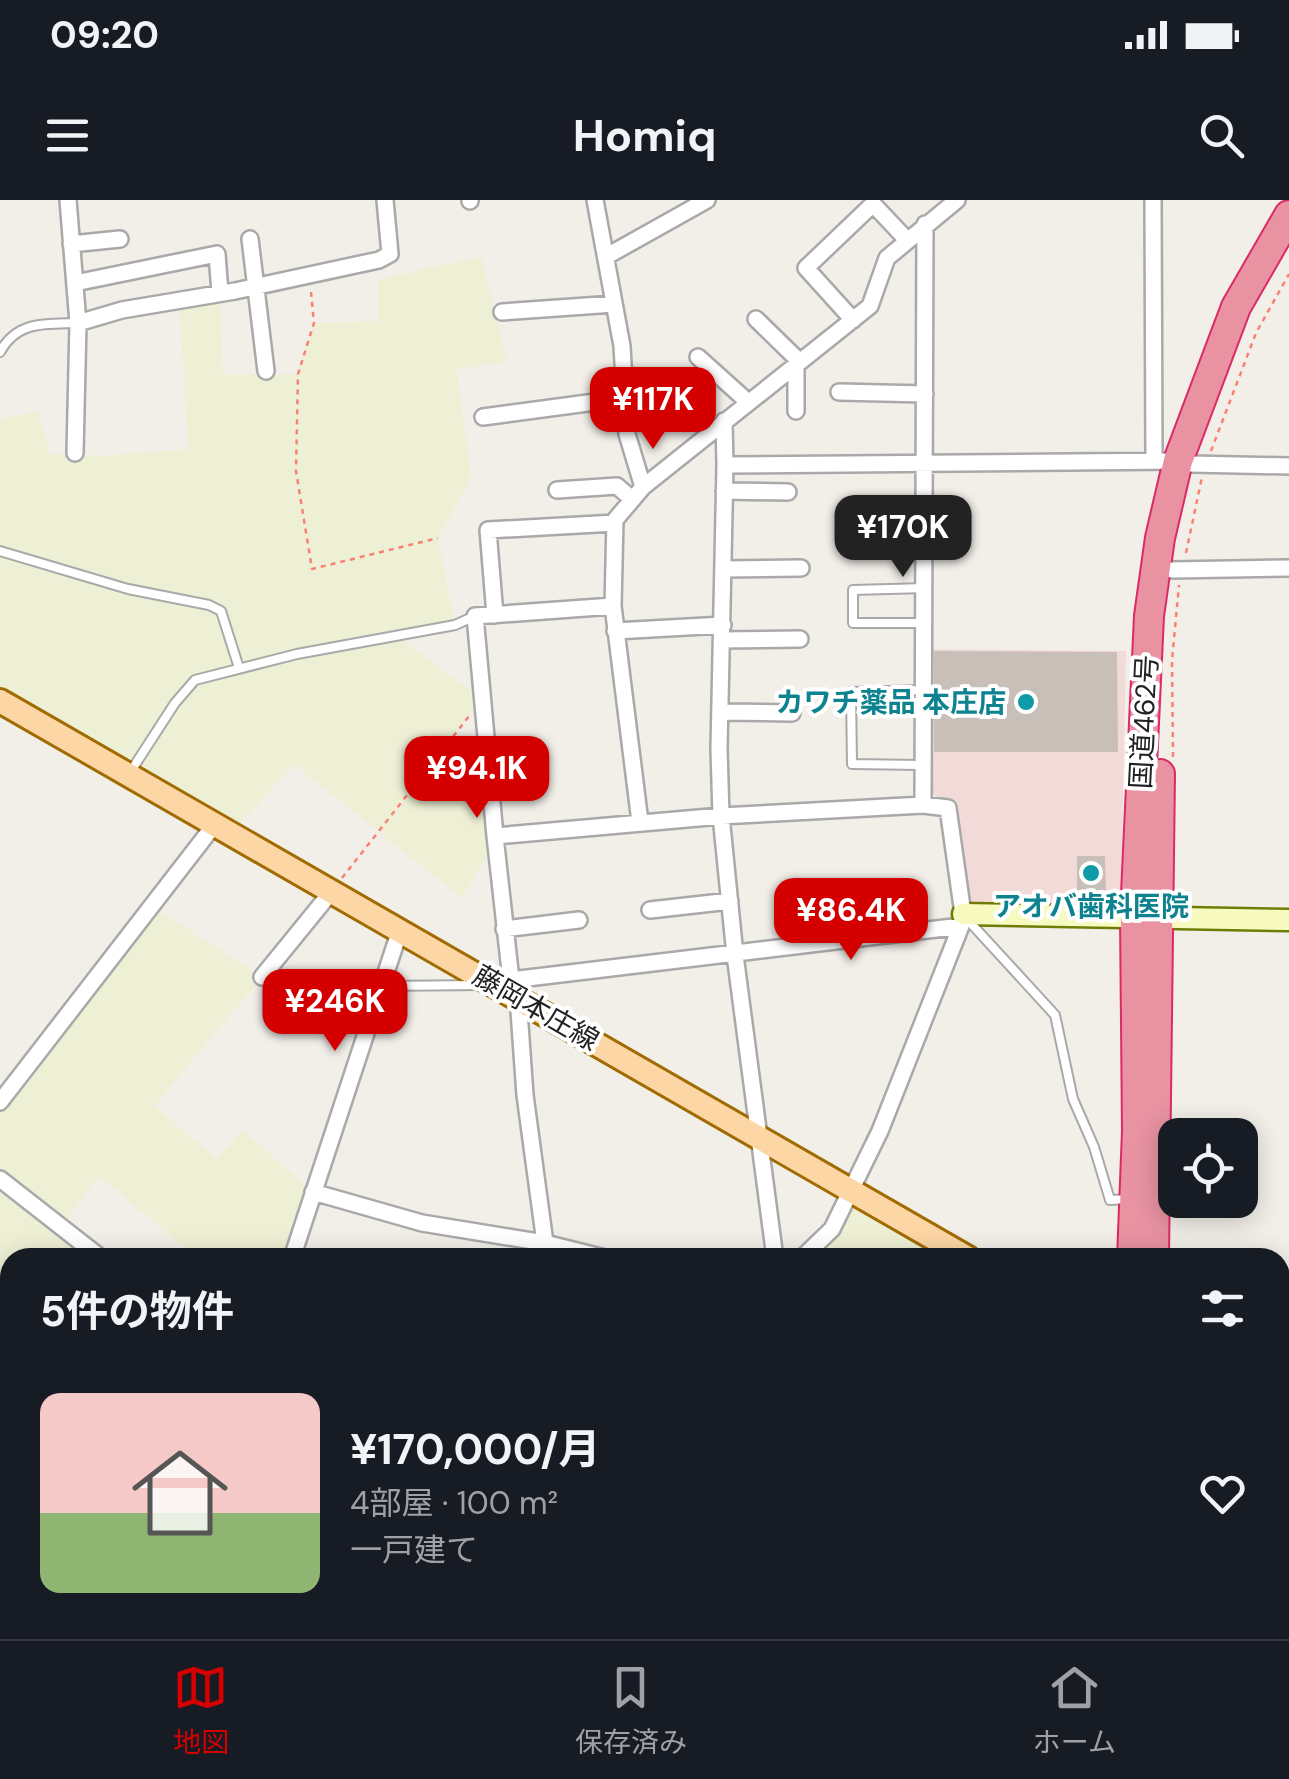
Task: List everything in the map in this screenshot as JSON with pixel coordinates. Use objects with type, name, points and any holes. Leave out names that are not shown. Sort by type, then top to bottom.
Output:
[{"type":"highway","name":"国道462号","points":[[1154,1248],[1147,916],[1149,616],[1174,462],[1236,307],[1289,215]]},
{"type":"highway","name":"国道462号","points":[[1132,1248],[1147,916],[1172,570],[1174,462],[1220,384],[1289,251]]},
{"type":"main road","name":"藤岡本庄線","points":[[0,701],[507,988],[950,1248]]},
{"type":"street","points":[[68,200],[78,323],[75,454]]},
{"type":"street","points":[[78,323],[122,310],[379,260],[390,254],[385,200]]},
{"type":"street","points":[[595,200],[614,304],[637,493]]},
{"type":"street","points":[[607,256],[708,200]]},
{"type":"street","points":[[640,822],[615,631],[614,524],[637,493],[870,306],[887,258],[956,200]]},
{"type":"street","points":[[1154,200],[1174,462]]},
{"type":"street","points":[[853,320],[806,268],[873,204],[907,240]]},
{"type":"street","points":[[924,805],[925,224]]},
{"type":"street","points":[[71,244],[120,239]]},
{"type":"street","points":[[250,239],[266,371]]},
{"type":"street","points":[[75,283],[217,254],[220,293]]},
{"type":"street","points":[[502,312],[614,304]]},
{"type":"street","points":[[756,319],[798,363],[796,411]]},
{"type":"street","points":[[698,357],[748,402]]},
{"type":"street","points":[[839,392],[926,394]]},
{"type":"street","points":[[483,417],[625,398]]},
{"type":"street","points":[[724,420],[721,816],[773,1248]]},
{"type":"street","points":[[725,465],[1174,462],[1289,466]]},
{"type":"street","points":[[557,490],[617,486],[637,493]]},
{"type":"street","points":[[724,491],[788,492]]},
{"type":"street","points":[[495,615],[488,530],[614,524]]},
{"type":"street","points":[[723,568],[801,568]]},
{"type":"street","points":[[1172,570],[1289,568]]},
{"type":"street","points":[[545,1243],[507,988],[475,616],[613,606]]},
{"type":"street","points":[[615,631],[723,632],[800,639]]},
{"type":"street","points":[[720,712],[792,713]]},
{"type":"street","points":[[494,836],[721,816],[924,805],[948,808],[962,920],[906,1070],[832,1229],[812,1248]]},
{"type":"street","points":[[0,1102],[215,824]]},
{"type":"street","points":[[262,977],[332,891]]},
{"type":"street","points":[[650,910],[730,902]]},
{"type":"street","points":[[507,988],[962,920],[1147,916],[1289,920]]},
{"type":"street","points":[[504,929],[578,920]]},
{"type":"street","points":[[295,1248],[400,930]]},
{"type":"street","points":[[0,1179],[88,1248]]},
{"type":"street","points":[[312,1192],[422,1223],[565,1248]]},
{"type":"lane","points":[[0,352],[15,332],[30,325],[78,323]]},
{"type":"lane","points":[[0,551],[128,588],[208,605],[221,612],[238,668]]},
{"type":"lane","points":[[924,624],[853,623],[852,590],[926,588]]},
{"type":"lane","points":[[128,775],[195,680],[455,625],[475,616]]},
{"type":"lane","points":[[924,690],[851,692],[852,764],[925,765]]},
{"type":"lane","points":[[962,920],[1055,1015],[1073,1100],[1094,1147],[1110,1200],[1135,1198]]},
{"type":"lane","points":[[382,986],[507,988]]},
{"type":"path","points":[[309,276],[314,324],[298,374],[296,471],[312,569],[438,538]]},
{"type":"path","points":[[332,891],[482,700]]},
{"type":"shaded area","points":[[930,649],[1126,651],[1121,897],[1113,905],[973,906],[965,897],[955,805],[931,794]]},
{"type":"green space","points":[[481,257],[507,361],[457,370],[471,478],[438,538],[455,625],[398,636],[482,699],[431,764],[492,808],[500,834],[462,898],[294,764],[232,833],[0,701],[0,419],[38,411],[50,454],[98,456],[188,449],[179,298],[220,293],[223,375],[297,374],[314,323],[378,321],[378,279]]},
{"type":"green space","points":[[152,906],[262,977],[154,1106],[217,1159],[243,1130],[313,1192],[295,1248],[185,1248],[99,1176],[61,1228],[89,1248],[0,1248],[0,1102]]},
{"type":"green space","points":[[850,1191],[952,1248],[815,1248]]},
{"type":"building","name":"カワチ薬品 本庄店","points":[[934,651],[1117,652],[1118,752],[934,752]]},
{"type":"building","name":"アオバ歯科医院","points":[[1077,856],[1105,856],[1106,890],[1077,890]]},
{"type":"place","name":"カワチ薬品 本庄店","points":[[1026,702]]},
{"type":"place","name":"アオバ歯科医院","points":[[1091,873]]}]
